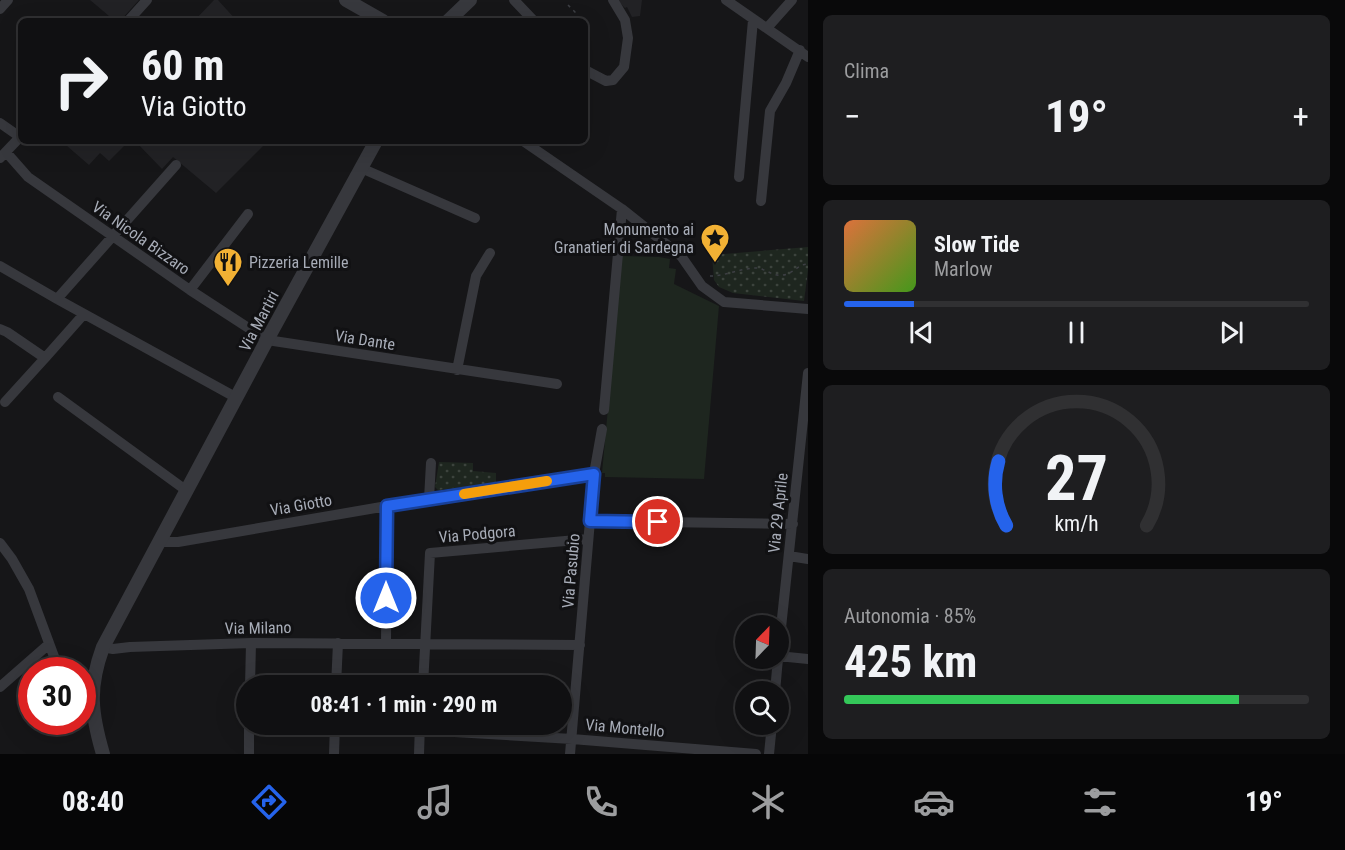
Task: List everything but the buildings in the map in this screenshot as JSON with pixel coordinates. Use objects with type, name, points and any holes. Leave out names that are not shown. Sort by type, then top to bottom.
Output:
[{"type":"street","points":[[0,9],[8,0]]},
{"type":"street","points":[[131,18],[147,0]]},
{"type":"street","points":[[346,0],[378,18]]},
{"type":"street","points":[[451,18],[470,0]]},
{"type":"street","points":[[514,0],[531,18]]},
{"type":"street","points":[[588,72],[606,81],[613,80],[624,67],[628,38],[625,20],[613,0]]},
{"type":"street","points":[[726,0],[804,54],[770,111],[761,201]]},
{"type":"street","points":[[767,28],[792,0]]},
{"type":"street","points":[[739,177],[753,20]]},
{"type":"street","points":[[0,123],[18,135]]},
{"type":"street","points":[[3,155],[18,140]]},
{"type":"street","name":"Via Martiri","points":[[96,665],[103,647],[161,537],[374,144]]},
{"type":"street","points":[[527,144],[622,209],[681,256],[702,286],[724,302],[808,309]]},
{"type":"street","name":"Via Nicola Bizzaro","points":[[3,155],[28,177],[113,237],[267,340]]},
{"type":"street","points":[[57,299],[176,165]]},
{"type":"street","points":[[361,168],[475,218]]},
{"type":"street","points":[[604,410],[622,209]]},
{"type":"street","points":[[190,290],[248,214]]},
{"type":"street","points":[[458,370],[476,276],[490,253]]},
{"type":"street","points":[[0,266],[237,398]]},
{"type":"street","points":[[5,402],[84,314]]},
{"type":"street","points":[[0,329],[45,358]]},
{"type":"street","name":"Via Dante","points":[[267,340],[557,384]]},
{"type":"street","name":"Via 29 Aprile","points":[[783,615],[808,373]]},
{"type":"street","points":[[58,397],[187,491]]},
{"type":"street","points":[[590,521],[594,474],[602,429]]},
{"type":"street","points":[[429,499],[431,463]]},
{"type":"street","name":"Via Giotto","points":[[161,537],[178,542],[429,499],[594,474]]},
{"type":"street","points":[[386,644],[387,506]]},
{"type":"street","name":"Via Pasubio","points":[[570,754],[590,521],[793,524]]},
{"type":"street","name":"Via Podgora","points":[[424,675],[430,554],[588,539]]},
{"type":"street","points":[[0,543],[12,559],[29,590],[54,657]]},
{"type":"street","points":[[789,556],[808,559]]},
{"type":"street","points":[[110,634],[130,646]]},
{"type":"street","points":[[250,675],[251,643]]},
{"type":"street","name":"Via Milano","points":[[103,647],[113,649],[130,646],[251,643],[580,645]]},
{"type":"street","points":[[337,675],[338,643]]},
{"type":"street","points":[[0,687],[49,644]]},
{"type":"street","points":[[789,658],[808,659]]},
{"type":"street","name":"Via Martiri","points":[[96,730],[103,754]]},
{"type":"street","points":[[249,735],[249,754]]},
{"type":"street","points":[[334,754],[335,735]]},
{"type":"street","points":[[419,754],[420,735]]},
{"type":"street","name":"Via Montello","points":[[517,735],[756,754]]},
{"type":"street","points":[[769,754],[771,735]]},
{"type":"path","points":[[568,5],[576,13]]},
{"type":"path","points":[[710,276],[756,268],[779,276],[787,275],[802,264],[808,264]]},
{"type":"shaded area","points":[[90,0],[139,0],[123,18],[111,18]]},
{"type":"shaded area","points":[[214,0],[218,0],[234,18],[197,18]]},
{"type":"shaded area","points":[[617,0],[642,0],[640,16],[632,17],[627,7],[625,8]]},
{"type":"shaded area","points":[[69,144],[126,144],[109,161],[100,153],[89,165],[67,146]]},
{"type":"shaded area","points":[[138,144],[265,144],[216,193],[173,157],[162,169]]},
{"type":"shaded area","points":[[808,247],[804,301],[733,293],[719,287],[714,280],[712,255]]},
{"type":"shaded area","points":[[622,256],[670,259],[669,268],[676,269],[674,284],[719,306],[704,479],[605,477],[605,473],[602,473]]},
{"type":"shaded area","points":[[439,462],[473,463],[473,471],[496,473],[496,483],[438,490],[435,487]]},
{"type":"slow traffic","points":[[464,494],[547,481]]},
{"type":"place","name":"Monumento ai Granatieri di Sardegna","points":[[715,264]]},
{"type":"place","name":"Pizzeria Lemille","points":[[228,288]]},
{"type":"route","points":[[386,598],[387,506],[594,474],[590,521],[658,522]]}]
